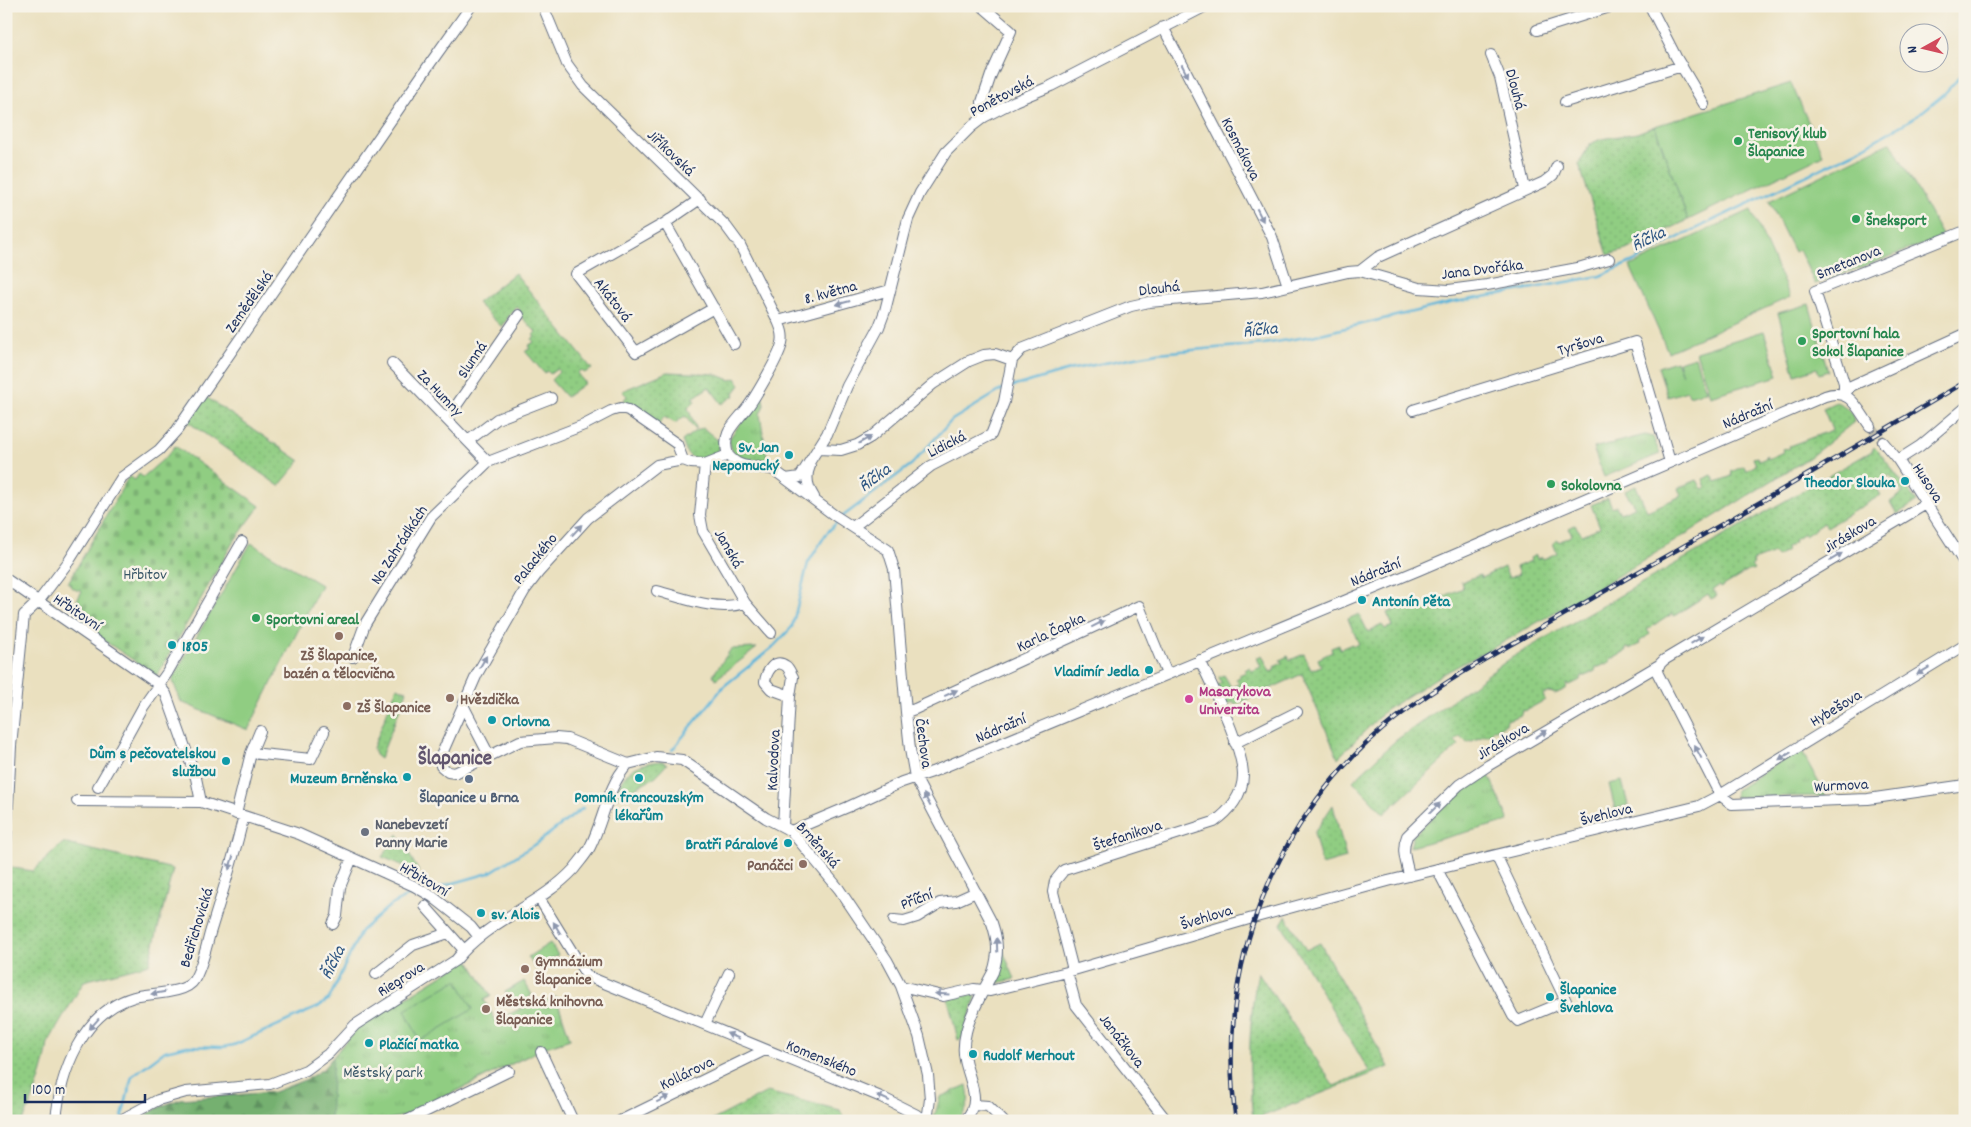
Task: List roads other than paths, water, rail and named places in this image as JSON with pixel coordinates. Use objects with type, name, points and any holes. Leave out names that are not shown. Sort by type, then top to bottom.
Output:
[{"type":"street","name":"Zemědělská","points":[[38,602],[69,561],[122,477],[159,450],[177,430],[471,6]]},
{"type":"street","name":"Jiříkovská","points":[[543,6],[567,64],[583,86],[726,226],[740,245],[782,329],[782,345],[748,407],[727,434],[725,444],[728,455]]},
{"type":"street","points":[[982,6],[1011,31],[991,75],[982,102],[984,116]]},
{"type":"street","name":"Ponětovská","points":[[812,460],[827,434],[847,386],[879,327],[908,219],[920,193],[946,152],[970,127],[984,116],[1051,86],[1206,6]]},
{"type":"street","points":[[1537,30],[1613,6]]},
{"type":"street","points":[[1650,6],[1676,57],[1704,104]]},
{"type":"street","name":"Kosmákova","points":[[1163,27],[1272,237],[1288,286]]},
{"type":"street","name":"Dlouhá","points":[[1491,55],[1500,77],[1525,189]]},
{"type":"street","points":[[1566,102],[1682,66]]},
{"type":"street","name":"Dlouhá","points":[[1012,360],[1022,349],[1131,306],[1149,302],[1262,292],[1348,272],[1360,271],[1378,257],[1544,182],[1553,175],[1557,166]]},
{"type":"street","name":"Akátová","points":[[700,199],[665,223],[576,274],[636,352],[714,308]]},
{"type":"street","points":[[665,223],[734,344]]},
{"type":"street","name":"Smetanova","points":[[1844,394],[1844,384],[1815,290],[1965,231]]},
{"type":"street","name":"Jana Dvořáka","points":[[1360,271],[1420,288],[1449,290],[1569,270],[1608,259]]},
{"type":"street","name":"8. května","points":[[778,320],[890,290]]},
{"type":"street","name":"Slunná","points":[[447,419],[519,315]]},
{"type":"street","name":"Nádražní","points":[[787,829],[1419,570],[1825,396],[1836,393],[1844,394],[1851,386],[1965,334]]},
{"type":"street","name":"Tyršova","points":[[1413,410],[1635,342],[1670,462]]},
{"type":"street","points":[[818,450],[841,450],[871,437],[949,373],[969,361],[984,355],[995,354],[1012,360]]},
{"type":"street","name":"Lidická","points":[[850,525],[931,466],[991,435],[1004,402],[1012,360]]},
{"type":"street","name":"Za Humny","points":[[392,363],[468,442]]},
{"type":"street","points":[[1844,394],[1870,426]]},
{"type":"street","points":[[488,462],[468,442],[497,419],[551,398]]},
{"type":"street","name":"Na Zahrádkách","points":[[353,657],[365,624],[431,517],[488,462],[584,426],[611,411],[622,408],[628,410],[677,444],[682,460]]},
{"type":"street","points":[[1898,460],[1920,446],[1965,408]]},
{"type":"street","name":"Husova","points":[[1883,442],[1898,460],[1965,564]]},
{"type":"street","points":[[682,460],[705,464],[728,455]]},
{"type":"street","name":"Čechova","points":[[728,455],[734,463],[774,470],[834,515],[888,550],[894,569],[906,712],[915,777],[992,923],[998,944],[993,972],[966,1033],[964,1058],[975,1094],[975,1104]]},
{"type":"street","name":"Palackého","points":[[489,755],[455,773],[448,772],[441,766],[440,758],[477,674],[525,590],[588,518],[657,465],[682,460]]},
{"type":"street","points":[[786,479],[800,478],[812,460]]},
{"type":"street","points":[[812,460],[808,470],[808,482],[810,490],[818,502]]},
{"type":"street","name":"Janská","points":[[705,464],[700,516],[703,531],[745,603],[771,633]]},
{"type":"street","name":"Jiráskova","points":[[1409,876],[1404,855],[1404,845],[1407,836],[1459,785],[1926,504]]},
{"type":"street","points":[[98,787],[143,707],[167,673],[242,542]]},
{"type":"street","points":[[6,579],[38,602]]},
{"type":"street","points":[[656,591],[713,606],[736,606],[745,603]]},
{"type":"street","name":"Hřbitovní","points":[[6,844],[11,746],[24,615],[38,602],[158,684],[166,694],[196,778],[201,802]]},
{"type":"street","name":"Karla Čapka","points":[[906,712],[1139,606],[1166,674]]},
{"type":"street","name":"Hybešova","points":[[1720,795],[1965,645]]},
{"type":"street","name":"Štefanikova","points":[[1070,971],[1053,892],[1055,881],[1064,870],[1214,822],[1225,814],[1237,798],[1243,776],[1240,756],[1200,660]]},
{"type":"street","points":[[1659,665],[1657,672],[1659,679],[1720,795]]},
{"type":"street","name":"Kalvodova","points":[[787,829],[790,696]]},
{"type":"street","points":[[464,707],[489,755],[520,740],[556,738],[567,739],[628,764]]},
{"type":"street","points":[[1235,743],[1297,712]]},
{"type":"street","points":[[240,815],[251,752],[260,731]]},
{"type":"street","points":[[251,752],[311,759],[324,732]]},
{"type":"street","name":"Brněnská","points":[[628,764],[656,757],[682,760],[766,818],[787,829],[839,889],[887,960],[901,986],[919,1036],[928,1075],[930,1100],[927,1120]]},
{"type":"street","name":"Riegrova","points":[[123,1119],[158,1100],[186,1092],[270,1084],[306,1070],[328,1054],[355,1025],[456,960],[479,937],[556,887],[590,848],[618,774],[628,764]]},
{"type":"street","name":"Wurmova","points":[[1720,795],[1732,804],[1868,799],[1965,785]]},
{"type":"street","name":"Švehlova","points":[[983,991],[990,991],[1070,971],[1297,905],[1409,876],[1699,806],[1720,795]]},
{"type":"street","name":"Hřbitovní","points":[[77,801],[201,802],[299,834],[418,888],[471,927],[479,937]]},
{"type":"street","name":"Bedřichovická","points":[[56,1121],[61,1086],[67,1064],[79,1042],[95,1022],[114,1004],[143,995],[186,988],[194,980],[206,946],[240,815]]},
{"type":"street","points":[[1437,869],[1504,1000],[1518,1021],[1566,1001],[1496,855]]},
{"type":"street","points":[[333,924],[337,916],[340,887],[352,858]]},
{"type":"street","name":"Příční","points":[[894,920],[904,921],[917,917],[940,903],[956,902],[976,892]]},
{"type":"street","name":"Komenského","points":[[539,898],[587,976],[881,1097],[927,1120]]},
{"type":"street","points":[[425,906],[464,950]]},
{"type":"street","points":[[376,974],[413,945],[448,933]]},
{"type":"street","name":"Janáčkova","points":[[1070,971],[1076,1006],[1166,1121]]},
{"type":"street","points":[[705,1024],[729,973]]},
{"type":"street","points":[[901,986],[943,996],[974,988],[983,991]]},
{"type":"street","name":"Kollárova","points":[[620,1121],[765,1050]]},
{"type":"street","points":[[541,1052],[573,1121]]},
{"type":"street","points":[[406,1121],[509,1071]]},
{"type":"street","points":[[964,1121],[970,1115],[975,1104],[988,1106],[1003,1121]]},
{"type":"waterway","name":"Říčka","points":[[1011,387],[1073,369],[1157,353],[1264,344],[1312,336],[1450,303],[1600,276],[1855,152],[1917,116],[1944,94],[1965,71]]},
{"type":"waterway","name":"Říčka","points":[[842,517],[912,464],[952,420],[1003,389]]},
{"type":"waterway","name":"Říčka","points":[[672,750],[724,686],[773,647],[792,627],[808,563],[826,534],[838,521]]},
{"type":"waterway","name":"Říčka","points":[[429,890],[489,873],[537,843],[583,808]]},
{"type":"waterway","name":"Říčka","points":[[122,1117],[132,1076],[165,1051],[187,1046],[223,1047],[234,1045],[318,1007],[329,999],[361,931],[387,908],[407,896],[419,893]]},
{"type":"tunnel","points":[[1870,426],[1883,442]]},
{"type":"railway","points":[[1236,1121],[1232,1064],[1235,1007],[1245,952],[1262,898],[1286,847],[1317,800],[1353,756],[1396,718],[1463,672],[1766,499],[1965,382]]},
{"type":"place","name":"Tenisový klub Šlapanice","points":[[1738,141]]},
{"type":"place","name":"Šneksport","points":[[1856,219]]},
{"type":"place","name":"Sportovní hala Sokol Šlapanice","points":[[1802,341]]},
{"type":"place","name":"Sv. Jan Nepomucký","points":[[789,455]]},
{"type":"place","name":"Theodor Slouka","points":[[1905,481]]},
{"type":"place","name":"Sokolovna","points":[[1551,484]]},
{"type":"place","name":"Antonín Pěta","points":[[1362,600]]},
{"type":"place","name":"Sportovni areal","points":[[256,618]]},
{"type":"place","name":"ZŠ Šlapanice, bazén a tělocvična","points":[[339,636]]},
{"type":"place","name":"1805","points":[[172,645]]},
{"type":"place","name":"Vladimír Jedla","points":[[1149,670]]},
{"type":"place","name":"Hvězdička","points":[[450,698]]},
{"type":"place","name":"Masarykova Univerzita","points":[[1189,699]]},
{"type":"place","name":"ZŠ Šlapanice","points":[[347,706]]},
{"type":"place","name":"Orlovna","points":[[492,720]]},
{"type":"place","name":"Dům s pečovatelskou službou","points":[[226,761]]},
{"type":"place","name":"Muzeum Brněnska","points":[[407,777]]},
{"type":"place","name":"Pomník francouzským lékařům","points":[[639,778]]},
{"type":"place","name":"Šlapanice u Brna","points":[[469,779]]},
{"type":"place","name":"Nanebevzetí Panny Marie","points":[[365,832]]},
{"type":"place","name":"Bratři Páralové","points":[[788,843]]},
{"type":"place","name":"Panáčci","points":[[803,864]]},
{"type":"place","name":"sv. Alois","points":[[481,913]]},
{"type":"place","name":"Gymnázium Šlapanice","points":[[525,969]]},
{"type":"place","name":"Šlapanice Švehlova","points":[[1550,997]]},
{"type":"place","name":"Městská knihovna Šlapanice","points":[[486,1009]]},
{"type":"place","name":"Plačící matka","points":[[369,1043]]},
{"type":"place","name":"Rudolf Merhout","points":[[973,1054]]},
{"type":"district","name":"Šlapanice","points":[[455,757]]},
{"type":"park label","name":"Hřbitov","points":[[145,573]]},
{"type":"park label","name":"Městský park","points":[[383,1071]]}]
